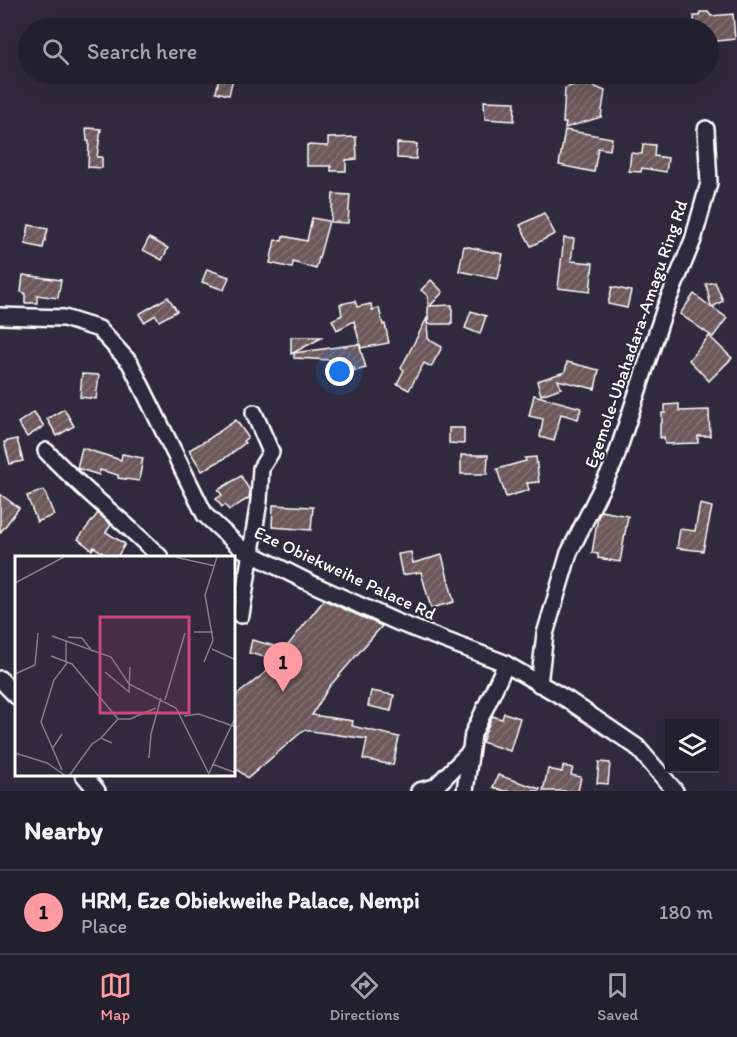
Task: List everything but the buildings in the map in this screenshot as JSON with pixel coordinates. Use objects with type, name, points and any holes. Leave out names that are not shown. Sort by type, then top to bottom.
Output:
[{"type":"street","name":"Egemole-Ubahadara-Amagu Ring Rd","points":[[539,684],[545,634],[569,553],[614,463],[665,308],[693,240],[709,183],[706,129]]},
{"type":"street","name":"Eze Obiekweihe Palace Rd","points":[[0,316],[64,318],[99,328],[130,363],[205,515],[242,549],[397,622],[506,664],[568,700],[637,747],[675,791]]},
{"type":"street","points":[[236,612],[241,615],[259,501],[261,468],[271,452],[254,413]]},
{"type":"street","points":[[45,451],[71,478],[129,526],[159,556]]},
{"type":"street","points":[[465,791],[473,734],[506,664]]},
{"type":"street","points":[[0,679],[15,695]]},
{"type":"street","points":[[418,791],[435,787],[470,752]]},
{"type":"street","points":[[85,776],[97,791]]},
{"type":"place","name":"HRM, Eze Obiekweihe Palace, Nempi","points":[[283,692]]}]
